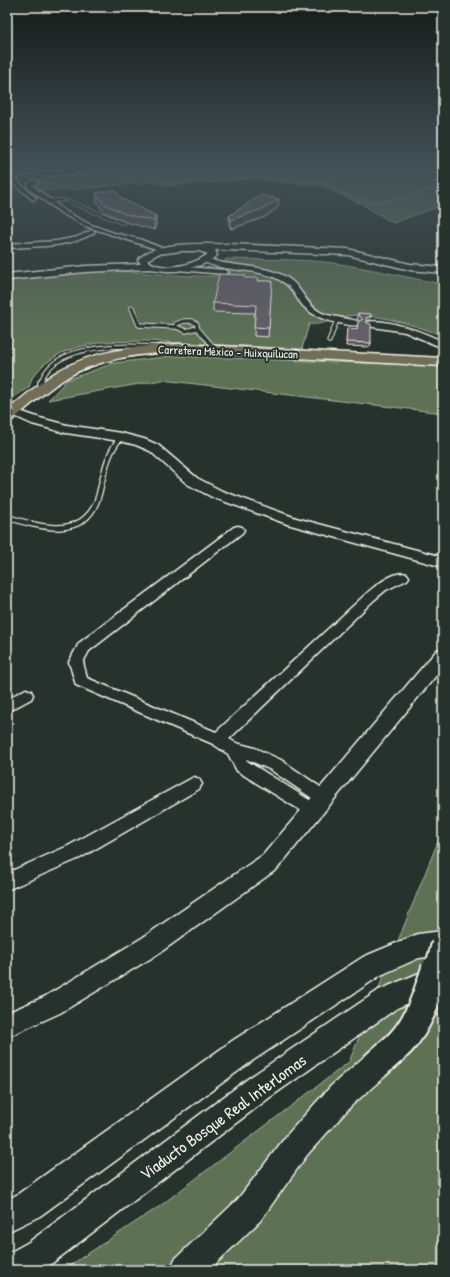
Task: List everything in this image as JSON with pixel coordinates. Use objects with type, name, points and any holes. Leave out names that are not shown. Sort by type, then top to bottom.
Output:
[{"type":"main road","name":"Carretera México - Huixquilucan","points":[[10,414],[65,373],[84,364],[126,352],[166,348],[215,349],[443,362]]},
{"type":"main road","points":[[7,1217],[29,1205],[242,1051],[372,966],[418,946],[443,944],[422,1009],[406,1037],[341,1096],[297,1145],[249,1210],[186,1270]]},
{"type":"main road","name":"Viaducto Bosque Real Interlomas","points":[[10,1270],[40,1253],[259,1088],[388,999],[443,978]]},
{"type":"street","points":[[74,226],[89,234],[133,243],[143,248],[147,256]]},
{"type":"street","points":[[89,226],[164,250]]},
{"type":"street","points":[[7,246],[57,243],[79,239],[89,234]]},
{"type":"street","points":[[59,262],[121,260],[147,256],[164,250],[228,247],[348,252],[410,266],[443,270]]},
{"type":"street","points":[[200,248],[212,252],[210,258],[213,264],[260,271],[287,281],[296,288],[305,305],[321,316],[337,320],[357,322]]},
{"type":"street","points":[[147,256],[142,260],[144,263],[167,269],[198,264],[210,258],[233,254],[331,258],[356,260],[395,271],[443,278]]},
{"type":"street","points":[[7,277],[85,268],[152,266]]},
{"type":"street","points":[[177,268],[226,272],[260,271]]},
{"type":"street","points":[[370,324],[416,332],[432,338],[443,345]]},
{"type":"street","points":[[10,414],[66,429],[121,437],[140,442],[154,448],[192,481],[217,494],[292,521],[443,562]]},
{"type":"street","points":[[238,530],[84,647],[76,662],[81,681],[218,740],[233,749],[242,766],[318,804]]},
{"type":"street","points":[[218,740],[370,597],[382,587],[403,578]]},
{"type":"street","points":[[7,1025],[52,1005],[150,946],[270,862],[443,655]]},
{"type":"street","points":[[7,706],[26,695]]},
{"type":"street","points":[[7,882],[74,852],[194,784]]},
{"type":"lane","points":[[132,308],[139,325],[176,327],[179,330],[185,331],[197,328]]},
{"type":"lane","points":[[176,327],[176,324],[181,321],[188,320],[194,322],[197,324],[197,328],[215,349]]},
{"type":"lane","points":[[329,341],[337,320]]},
{"type":"lane","points":[[7,517],[30,525],[52,529],[80,523],[89,515],[96,504],[109,455],[113,446],[121,437]]},
{"type":"green space","points":[[226,259],[289,260],[337,263],[443,284],[443,336],[396,321],[358,315],[342,317],[319,324],[309,324],[302,349],[146,341],[101,342],[61,353],[43,365],[32,378],[29,387],[7,402],[7,280],[87,271],[215,276]]},
{"type":"green space","points":[[172,356],[443,366],[443,413],[162,380],[48,400],[67,380],[114,363]]},
{"type":"green space","points":[[443,829],[443,1270],[63,1270],[160,1206],[349,1062]]},
{"type":"building","points":[[219,274],[245,275],[245,278],[259,278],[258,281],[272,281],[269,328],[254,327],[256,305],[213,303]]},
{"type":"building","points":[[358,313],[371,314],[371,316],[366,318],[367,323],[371,324],[371,343],[346,342],[347,328],[357,329],[358,322],[363,319],[358,315]]}]
